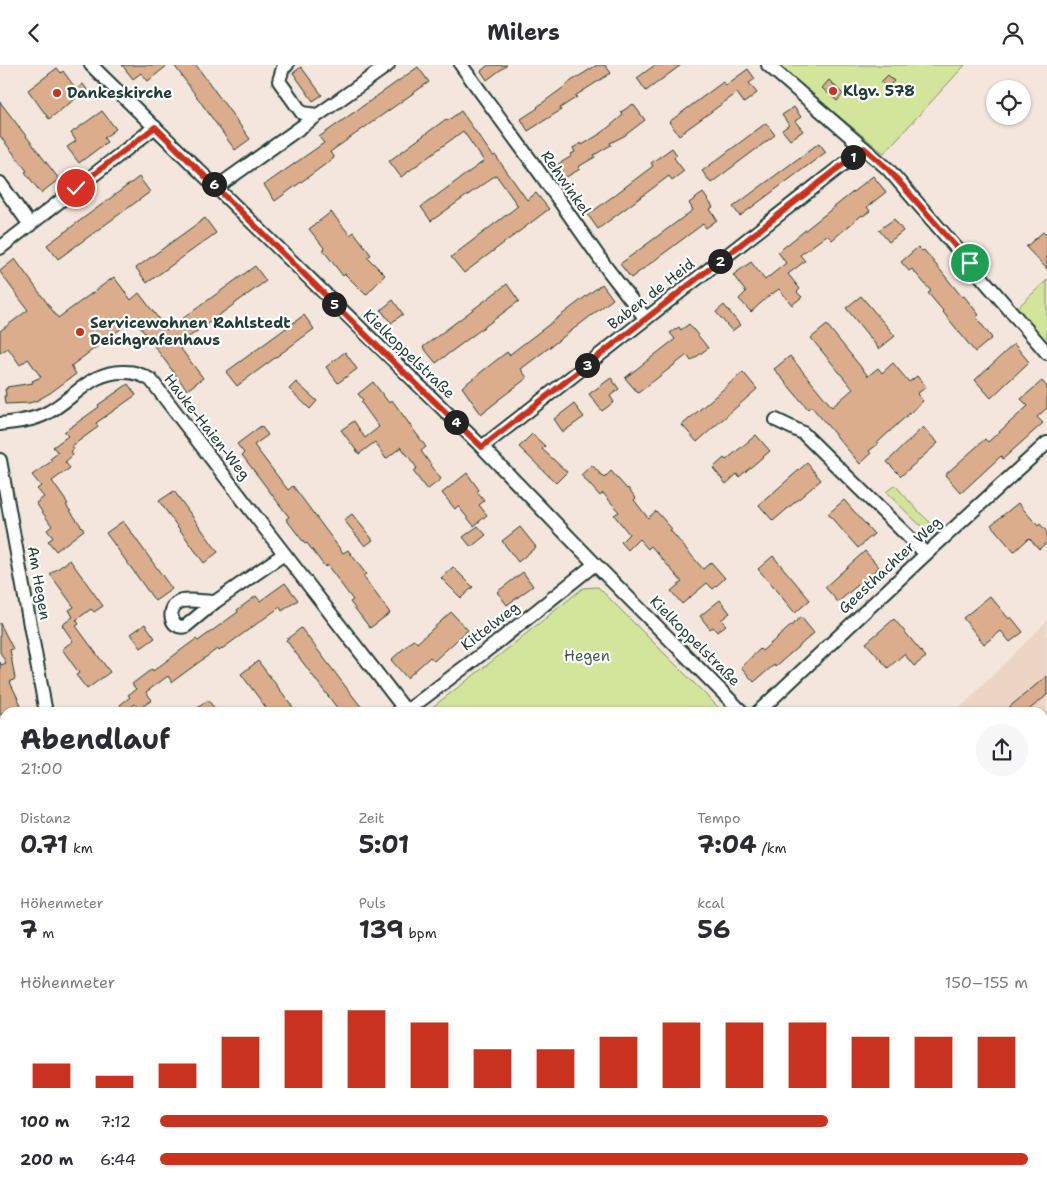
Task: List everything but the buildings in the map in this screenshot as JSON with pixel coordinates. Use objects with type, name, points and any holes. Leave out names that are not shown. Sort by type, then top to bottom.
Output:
[{"type":"street","name":"Kielkoppelstraße","points":[[91,65],[482,447],[737,707]]},
{"type":"street","points":[[286,65],[283,68],[279,81],[302,113],[317,115]]},
{"type":"street","points":[[217,187],[388,65]]},
{"type":"street","name":"Rehwinkel","points":[[461,65],[608,270],[646,319]]},
{"type":"street","points":[[768,65],[888,169],[1047,353]]},
{"type":"street","points":[[0,249],[155,127]]},
{"type":"street","name":"Baben de Heid","points":[[482,447],[864,148]]},
{"type":"street","points":[[0,183],[30,225]]},
{"type":"street","name":"Hauke-Haien-Weg","points":[[0,424],[44,415],[102,375],[120,372],[142,375],[151,380],[401,707]]},
{"type":"street","points":[[776,419],[802,433],[926,554]]},
{"type":"street","name":"Geesthachter Weg","points":[[763,707],[1047,443]]},
{"type":"street","name":"Am Hegen","points":[[0,460],[45,707]]},
{"type":"street","points":[[215,602],[284,554]]},
{"type":"street","name":"Kittelweg","points":[[412,707],[495,644],[595,563]]},
{"type":"shaded area","points":[[1047,621],[1047,707],[961,707]]},
{"type":"green space","points":[[777,65],[965,65],[884,153]]},
{"type":"green space","points":[[1047,280],[1047,343],[1017,308]]},
{"type":"green space","points":[[895,485],[939,531],[935,535],[927,532],[886,492]]},
{"type":"green space","name":"Hegen","points":[[598,587],[718,707],[432,707],[491,662],[583,588]]},
{"type":"place","name":"Klgv. 578","points":[[833,91]]},
{"type":"place","name":"Dankeskirche","points":[[57,93]]},
{"type":"place","name":"Servicewohnen Rahlstedt Deichgrafenhaus","points":[[80,332]]},
{"type":"route","points":[[76,188],[155,127],[482,447],[864,148],[888,169],[970,263]]}]
